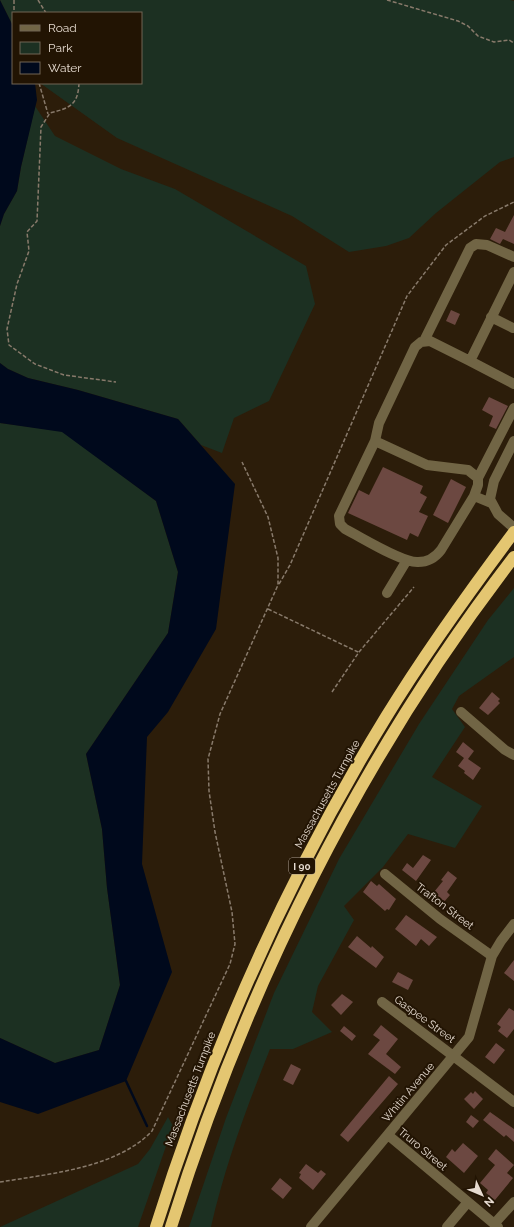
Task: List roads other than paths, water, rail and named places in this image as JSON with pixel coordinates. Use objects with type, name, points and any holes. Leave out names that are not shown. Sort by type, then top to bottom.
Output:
[{"type":"highway","name":"Massachusetts Turnpike","points":[[156,1227],[178,1155],[219,1046],[253,966],[300,870],[355,768],[386,716],[428,652],[513,532]]},
{"type":"highway","name":"I 90","points":[[171,1227],[198,1146],[229,1062],[263,983],[307,890],[334,838],[392,737],[452,644],[514,557]]},
{"type":"street","points":[[424,342],[470,248],[476,244],[487,245],[514,257]]},
{"type":"street","points":[[470,361],[514,271]]},
{"type":"street","points":[[491,318],[513,328]]},
{"type":"street","points":[[514,384],[430,341],[421,342],[415,347],[379,423],[375,441],[339,516],[340,524],[344,529],[407,560],[416,562],[427,561],[435,558],[442,550],[474,496],[478,485],[478,478],[514,408]]},
{"type":"street","points":[[375,441],[427,465],[468,470],[478,478]]},
{"type":"street","points":[[513,532],[498,514],[491,503],[490,496],[494,481],[514,441]]},
{"type":"street","points":[[474,496],[491,503]]},
{"type":"street","points":[[387,593],[407,560]]},
{"type":"street","points":[[461,712],[505,750],[514,755]]},
{"type":"street","name":"Trafton Street","points":[[385,874],[440,919],[492,956]]},
{"type":"street","name":"Whitin Avenue","points":[[311,1227],[469,1038],[492,956],[501,940],[514,924]]},
{"type":"street","name":"Gaspee Street","points":[[382,1002],[514,1102]]},
{"type":"street","name":"Truro Street","points":[[388,1135],[496,1226]]},
{"type":"street","points":[[447,1227],[468,1202]]},
{"type":"street","points":[[496,1226],[514,1202]]},
{"type":"water","points":[[0,0],[12,24],[12,84],[35,84],[37,100],[21,167],[17,191],[4,214],[0,226]]},
{"type":"water","points":[[0,363],[8,369],[28,378],[78,390],[178,419],[235,484],[216,629],[168,712],[147,737],[142,864],[172,972],[126,1081],[38,1114],[0,1102],[0,1038],[55,1063],[99,1050],[120,985],[107,888],[102,829],[86,754],[168,633],[178,572],[156,501],[62,432],[0,423]]},
{"type":"waterway","points":[[126,1081],[147,1126]]}]
